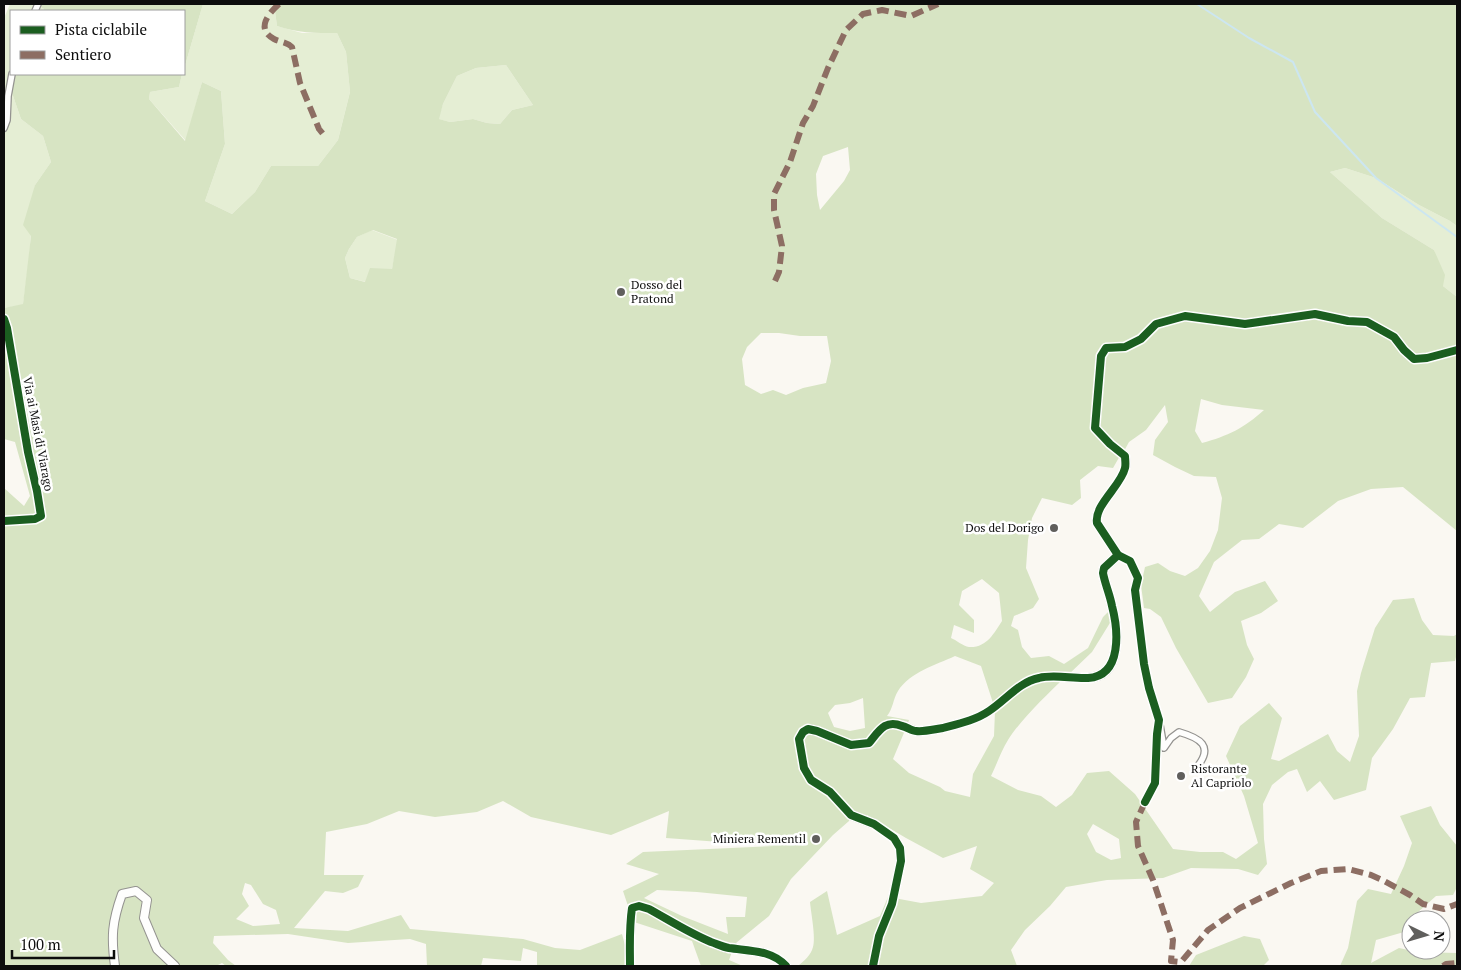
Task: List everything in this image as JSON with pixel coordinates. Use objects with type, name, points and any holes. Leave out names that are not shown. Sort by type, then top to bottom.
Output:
[{"type":"street","points":[[4,128],[12,75]]},
{"type":"street","points":[[1197,767],[1203,760],[1205,751],[1202,743],[1192,736],[1179,732],[1171,738],[1164,748],[1160,720],[1149,688],[1144,664],[1135,590],[1138,578],[1130,562],[1118,555],[1097,523],[1096,517],[1118,483],[1125,468],[1125,456],[1095,428],[1101,356],[1106,348],[1125,347],[1141,339],[1156,324],[1185,316],[1245,324],[1315,314],[1348,321],[1367,322],[1394,337],[1414,359],[1427,358],[1457,350]]},
{"type":"street","name":"Via ai Masi di Viarago","points":[[4,320],[41,516],[34,519],[4,521]]},
{"type":"street","points":[[873,966],[879,936],[892,904],[901,861],[900,848],[894,838],[874,824],[852,815],[830,792],[812,780],[804,768],[798,739],[808,729],[851,745],[870,743],[887,724],[895,723],[916,731],[944,727],[973,719],[988,713],[1023,684],[1041,677],[1090,678],[1105,673],[1115,653],[1116,630],[1112,604],[1102,573],[1104,568],[1118,555]]},
{"type":"street","points":[[1145,802],[1155,783],[1157,734],[1160,720]]},
{"type":"street","points":[[115,966],[112,945],[114,915],[122,894],[136,891],[147,900],[144,918],[158,950],[175,966]]},
{"type":"street","points":[[630,966],[630,918],[632,908],[639,906],[649,909],[708,941],[727,948],[744,949],[772,955],[786,966]]},
{"type":"green space","points":[[10,4],[36,4],[44,9],[10,10],[10,75],[15,75],[11,90],[21,119],[43,136],[51,162],[35,185],[23,305],[4,308],[4,18]]},
{"type":"green space","points":[[36,4],[203,4],[185,66],[185,10],[44,9]]},
{"type":"green space","points":[[203,4],[274,4],[277,26],[302,33],[337,33],[346,52],[350,92],[338,140],[318,166],[271,166],[255,192],[232,214],[205,201],[225,144],[221,91],[202,82],[186,141],[149,99],[150,92],[179,87],[182,75],[185,75],[185,66]]},
{"type":"green space","points":[[274,4],[1457,4],[1457,226],[1376,178],[1345,168],[1330,172],[1382,218],[1434,250],[1445,275],[1443,286],[1457,297],[1457,349],[1415,358],[1383,329],[1328,315],[1245,323],[1185,315],[1155,324],[1140,338],[1124,346],[1105,347],[1094,429],[1121,454],[1113,468],[1098,466],[1080,480],[1081,498],[1072,505],[1042,498],[1032,518],[1026,568],[1039,599],[1033,608],[1014,616],[1011,626],[1018,630],[1022,647],[1031,658],[1049,656],[1064,664],[1088,648],[1103,617],[1112,608],[1113,618],[1092,652],[1067,676],[1041,676],[994,706],[981,666],[955,656],[916,674],[903,684],[898,691],[887,716],[909,720],[907,726],[895,722],[869,742],[858,744],[802,731],[803,769],[829,792],[851,816],[849,821],[791,879],[769,916],[736,943],[734,947],[727,947],[639,905],[630,912],[623,891],[659,874],[626,864],[643,852],[774,846],[666,838],[669,811],[611,835],[531,817],[503,801],[477,812],[435,817],[399,811],[367,824],[326,832],[324,875],[364,875],[358,887],[343,893],[325,891],[294,928],[348,931],[401,915],[410,929],[523,939],[555,948],[580,950],[622,934],[629,966],[537,966],[537,952],[523,948],[521,961],[483,958],[481,966],[427,966],[426,944],[410,939],[348,943],[288,934],[214,936],[213,943],[236,966],[226,966],[222,963],[216,966],[177,966],[158,949],[145,918],[148,899],[136,890],[121,893],[113,915],[114,966],[4,966],[4,488],[24,506],[30,496],[15,442],[4,439],[4,308],[23,304],[31,236],[23,225],[35,185],[51,162],[43,136],[21,119],[11,90],[15,75],[182,75],[179,87],[150,92],[149,99],[185,141],[202,82],[221,91],[225,144],[205,201],[232,214],[255,192],[271,166],[318,166],[338,140],[350,92],[346,52],[337,33],[314,33],[277,26]],"holes":[[[506,65],[533,105],[512,110],[500,124],[473,119],[450,122],[439,119],[443,104],[457,76],[476,68]],[[848,147],[850,170],[844,181],[820,210],[816,174],[823,156]],[[373,230],[397,239],[392,269],[370,268],[365,282],[350,278],[345,258],[357,237]],[[761,333],[827,336],[831,361],[826,383],[803,388],[786,395],[773,390],[761,394],[745,385],[742,359],[747,347]],[[982,579],[999,593],[1002,621],[989,639],[975,647],[969,647],[951,638],[954,625],[974,633],[974,620],[959,605],[962,591]],[[863,698],[865,728],[850,731],[834,727],[828,713],[835,705],[850,703]],[[245,883],[251,885],[263,904],[276,910],[280,924],[253,926],[236,919],[249,906],[242,894]],[[657,890],[747,897],[745,917],[726,917],[728,934],[682,916],[644,898]]]},
{"type":"green space","points":[[506,65],[533,105],[512,110],[500,124],[473,119],[450,122],[438,119],[457,76],[476,68]]},
{"type":"green space","points":[[1345,168],[1376,178],[1457,226],[1457,297],[1443,286],[1434,250],[1382,218],[1330,172]]},
{"type":"green space","points":[[372,230],[398,240],[392,269],[366,282],[350,278],[345,258],[349,249],[357,237]]},
{"type":"green space","points":[[1315,315],[1367,323],[1382,331],[1414,360],[1457,351],[1457,531],[1403,487],[1371,489],[1338,501],[1303,528],[1279,524],[1259,539],[1242,540],[1214,562],[1199,596],[1210,612],[1235,592],[1265,581],[1278,601],[1261,613],[1241,621],[1247,645],[1254,659],[1246,677],[1232,698],[1208,703],[1176,648],[1161,617],[1150,609],[1144,608],[1141,585],[1145,567],[1158,563],[1170,571],[1185,576],[1198,568],[1210,551],[1218,530],[1222,498],[1216,477],[1194,476],[1153,455],[1155,440],[1168,422],[1165,405],[1146,430],[1129,442],[1123,453],[1096,428],[1102,357],[1106,349],[1125,348],[1156,325],[1185,317],[1230,322]],"holes":[[[1201,399],[1222,405],[1264,410],[1250,422],[1235,431],[1202,443],[1195,431]]]},
{"type":"green space","points":[[1414,598],[1422,620],[1433,635],[1454,636],[1457,634],[1455,661],[1431,663],[1425,697],[1410,698],[1393,729],[1372,758],[1366,790],[1334,800],[1320,781],[1307,792],[1297,769],[1288,772],[1272,785],[1263,804],[1267,864],[1258,875],[1238,869],[1191,868],[1163,878],[1107,880],[1066,887],[1050,906],[1025,930],[1011,950],[1017,966],[874,966],[894,898],[921,903],[982,896],[994,883],[970,869],[977,846],[943,858],[867,815],[862,818],[852,814],[812,780],[800,746],[803,732],[808,730],[826,737],[870,744],[888,725],[906,728],[893,759],[909,773],[945,791],[970,797],[973,774],[994,736],[995,711],[1031,681],[1064,678],[1013,732],[991,776],[1018,790],[1041,796],[1056,807],[1072,795],[1087,773],[1109,771],[1135,794],[1173,849],[1223,852],[1236,859],[1258,843],[1244,796],[1226,756],[1240,726],[1269,703],[1282,718],[1271,759],[1279,761],[1328,734],[1337,751],[1350,762],[1359,736],[1357,691],[1361,673],[1375,628],[1393,600]],"holes":[[[1093,824],[1119,839],[1121,858],[1111,860],[1096,852],[1087,834]]]},
{"type":"green space","points":[[1431,806],[1440,825],[1457,846],[1457,887],[1453,895],[1436,896],[1420,910],[1401,910],[1401,933],[1376,940],[1371,963],[1399,948],[1401,948],[1401,960],[1451,960],[1451,953],[1457,953],[1457,966],[1340,966],[1348,948],[1357,901],[1368,889],[1391,894],[1404,866],[1412,843],[1400,816]]},
{"type":"green space","points":[[827,891],[837,935],[880,916],[888,897],[892,898],[872,966],[798,966],[809,955],[814,943],[810,902]]},
{"type":"green space","points":[[136,892],[146,900],[143,918],[157,950],[174,966],[116,966],[113,945],[122,895]]},
{"type":"green space","points":[[639,907],[733,949],[729,960],[743,966],[701,966],[692,941],[634,922],[633,909]]},
{"type":"green space","points":[[1244,936],[1260,939],[1269,960],[1263,966],[1189,966],[1196,955]]},
{"type":"waterway","points":[[1197,4],[1249,38],[1293,62],[1315,112],[1376,178],[1457,237]]},
{"type":"marked path","points":[[279,4],[268,16],[265,31],[274,39],[292,47],[300,83],[319,129],[323,134]]},
{"type":"marked path","points":[[775,281],[779,272],[782,246],[774,210],[774,194],[790,162],[803,123],[813,106],[846,30],[863,14],[882,10],[911,16],[938,4]]},
{"type":"marked path","points":[[1145,802],[1136,822],[1138,846],[1153,880],[1173,940],[1171,961],[1181,962],[1208,930],[1240,908],[1291,883],[1321,871],[1348,869],[1371,875],[1384,881],[1423,904],[1444,909],[1457,904]]},
{"type":"marked path","points":[[1443,966],[1457,963]]},
{"type":"cycle path","points":[[1145,802],[1155,783],[1159,720],[1144,664],[1135,590],[1138,578],[1130,561],[1118,555],[1097,523],[1097,516],[1103,502],[1119,482],[1125,468],[1125,456],[1095,428],[1101,356],[1106,348],[1125,347],[1141,339],[1156,324],[1185,316],[1245,324],[1315,314],[1348,321],[1367,322],[1394,337],[1414,359],[1427,358],[1457,350]]},
{"type":"cycle path","points":[[4,319],[41,516],[35,519],[4,521]]},
{"type":"cycle path","points":[[873,966],[879,936],[892,904],[901,861],[900,848],[894,838],[874,824],[851,815],[830,792],[811,780],[804,768],[799,739],[803,732],[808,729],[817,731],[851,745],[869,743],[883,727],[891,724],[914,731],[923,731],[943,728],[973,719],[989,711],[1025,683],[1032,680],[1051,676],[1088,678],[1099,675],[1107,669],[1113,660],[1116,638],[1114,616],[1103,573],[1104,568],[1118,555]]},
{"type":"cycle path","points":[[630,966],[632,908],[639,906],[649,909],[687,931],[711,942],[727,948],[767,954],[786,966]]},
{"type":"place","name":"Dosso del Pratond","points":[[621,292]]},
{"type":"place","name":"Dos del Dorigo","points":[[1054,528]]},
{"type":"place","name":"Ristorante Al Capriolo","points":[[1181,776]]},
{"type":"place","name":"Miniera Rementil","points":[[816,839]]}]
